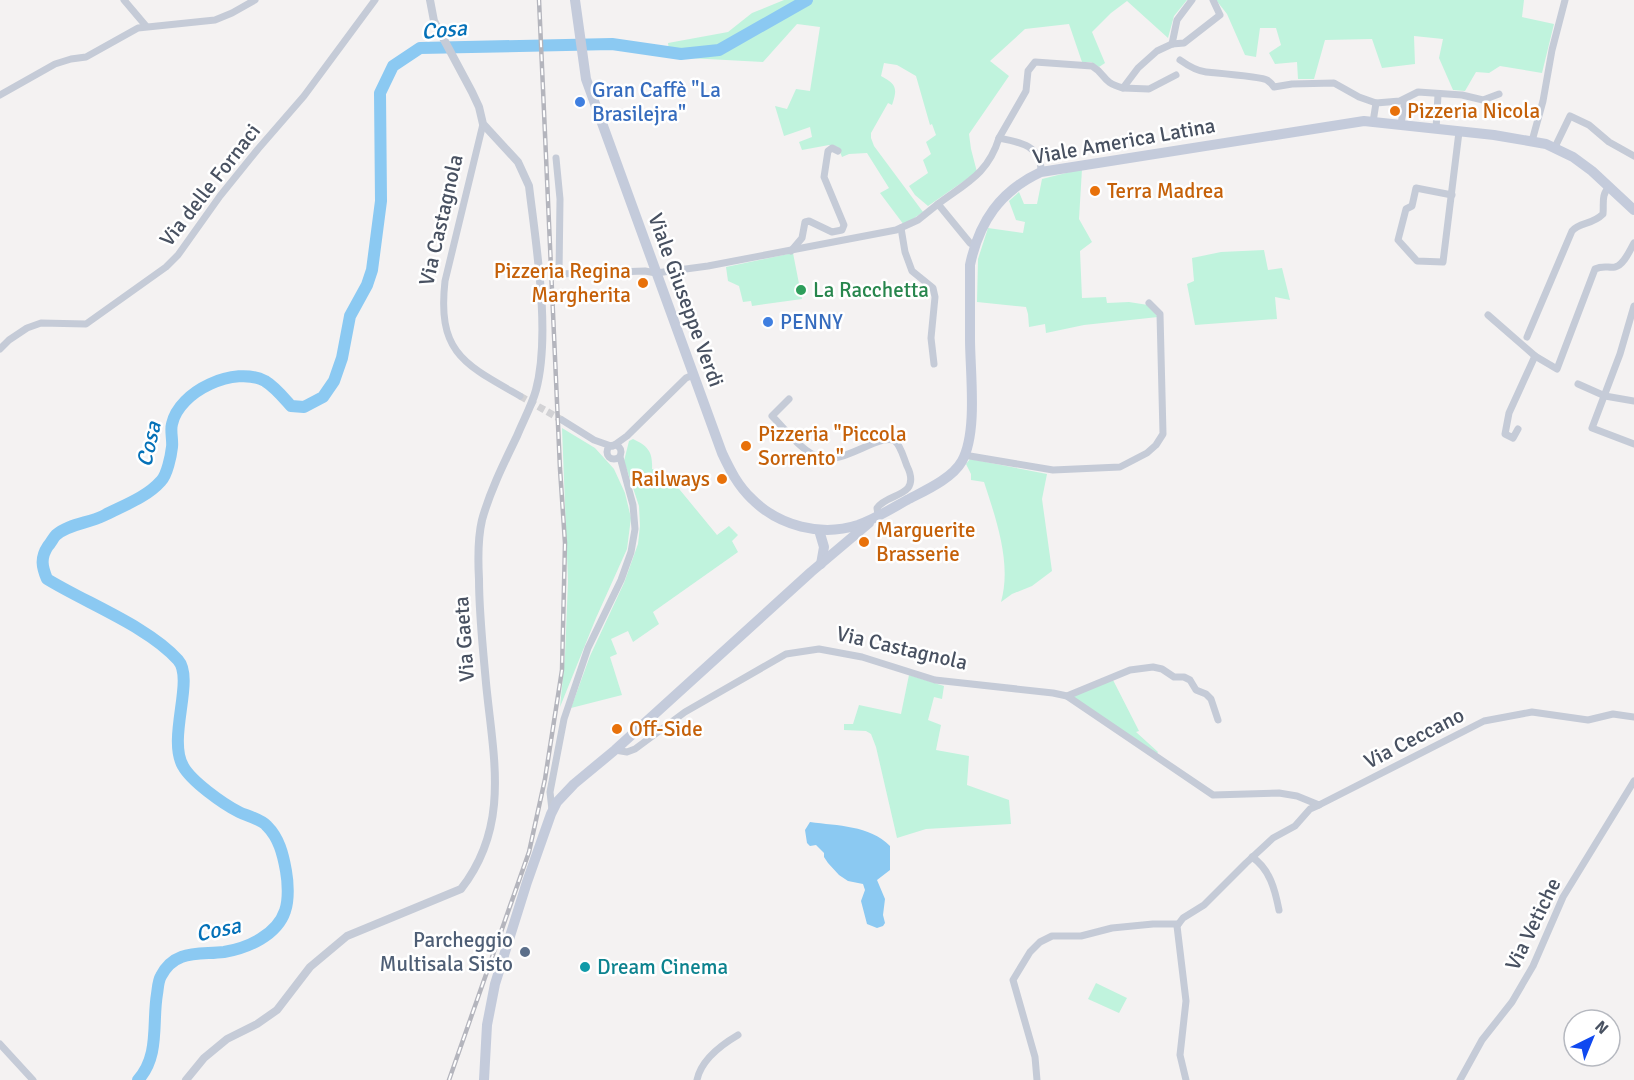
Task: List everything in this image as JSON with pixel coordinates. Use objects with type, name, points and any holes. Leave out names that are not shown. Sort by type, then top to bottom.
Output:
[{"type":"main road","name":"Viale Giuseppe Verdi","points":[[575,0],[588,86],[713,430],[733,475],[752,500],[791,525],[819,530]]},
{"type":"main road","name":"Viale America Latina","points":[[964,455],[969,443],[971,409],[970,265],[974,245],[985,220],[1002,197],[1028,178],[1041,172],[1364,121],[1532,141],[1555,147],[1574,158],[1634,210]]},
{"type":"main road","points":[[821,564],[824,547],[819,530],[857,525],[879,515],[951,473],[964,455]]},
{"type":"main road","points":[[486,1080],[488,1025],[495,984],[552,810],[568,789],[615,750],[821,564],[879,515]]},
{"type":"main road","points":[[840,529],[845,536],[843,545]]},
{"type":"street","points":[[124,0],[146,26]]},
{"type":"street","points":[[0,95],[55,64],[64,60],[86,57],[138,28],[215,20],[255,0]]},
{"type":"street","name":"Via delle Fornaci","points":[[0,349],[27,328],[41,323],[86,324],[166,267],[178,255],[220,196],[304,96],[375,0]]},
{"type":"street","name":"Via Gaeta","points":[[186,1080],[204,1058],[227,1039],[257,1024],[277,1010],[310,967],[347,936],[461,889],[472,874],[488,837],[496,802],[496,766],[486,684],[479,578],[482,522],[491,493],[536,393],[541,371],[541,300],[529,186],[518,162],[483,124],[479,107],[434,21],[430,0]]},
{"type":"street","points":[[1172,44],[1177,20],[1192,0]]},
{"type":"street","points":[[1123,88],[1146,60],[1172,44],[1184,43],[1220,15],[1213,0]]},
{"type":"street","points":[[1532,141],[1565,0]]},
{"type":"street","points":[[1180,60],[1205,72],[1213,71],[1230,76],[1263,78],[1274,87],[1334,83],[1359,97],[1376,103],[1405,100],[1418,92],[1462,95],[1483,100],[1499,94]]},
{"type":"street","points":[[556,158],[560,198],[559,274],[645,271],[656,273],[791,251],[901,228],[918,220],[977,176],[989,163],[999,138],[1026,91],[1028,71],[1035,62],[1092,66],[1098,69],[1106,81],[1123,88],[1149,89],[1176,75]]},
{"type":"street","points":[[1436,129],[1438,95]]},
{"type":"street","points":[[1401,124],[1405,100]]},
{"type":"street","points":[[1373,122],[1376,103]]},
{"type":"street","points":[[1555,147],[1570,116],[1589,125],[1609,142],[1634,156]]},
{"type":"street","name":"Via Castagnola","points":[[483,124],[445,281],[442,305],[446,332],[457,352],[473,369],[520,396]]},
{"type":"street","points":[[1452,195],[1416,188],[1412,206],[1406,209],[1398,240],[1417,261],[1443,262],[1452,195],[1459,132]]},
{"type":"street","points":[[999,138],[1013,141],[1036,151],[1041,161],[1041,172]]},
{"type":"street","points":[[791,251],[802,238],[805,222],[809,221],[832,232],[842,230],[844,225],[824,177],[828,151],[832,148],[838,151]]},
{"type":"street","points":[[1527,337],[1572,231],[1576,227],[1597,220],[1604,214],[1604,192],[1609,187]]},
{"type":"street","points":[[938,204],[974,245]]},
{"type":"street","points":[[901,228],[905,252],[912,271],[933,288],[935,297],[931,338],[933,364]]},
{"type":"street","points":[[1488,315],[1535,356],[1557,369],[1595,269],[1600,266],[1616,267],[1621,264],[1634,243]]},
{"type":"street","points":[[964,455],[1053,470],[1120,467],[1156,445],[1163,434],[1160,314],[1149,303]]},
{"type":"street","points":[[1634,306],[1620,354],[1592,428],[1634,444]]},
{"type":"street","points":[[1518,429],[1513,438],[1505,434],[1509,414],[1535,356]]},
{"type":"street","points":[[610,456],[612,446],[627,436],[686,378],[693,375]]},
{"type":"street","points":[[1578,384],[1605,396],[1634,401]]},
{"type":"street","points":[[789,399],[772,416],[804,448],[822,459],[847,455],[880,441],[889,439],[895,441],[911,481],[908,488],[881,503],[877,508],[879,515]]},
{"type":"street","points":[[562,420],[594,440],[623,474]]},
{"type":"street","points":[[621,455],[627,436]]},
{"type":"street","points":[[552,810],[550,792],[570,697],[588,648],[621,580],[631,552],[635,529],[633,504],[623,474],[618,447],[594,440]]},
{"type":"street","points":[[610,456],[621,455]]},
{"type":"street","name":"Via Castagnola","points":[[615,750],[627,752],[635,749],[685,712],[786,654],[819,649],[862,657],[935,680],[1067,696],[1213,795],[1279,793],[1297,796],[1318,805]]},
{"type":"street","points":[[1067,696],[1130,670],[1153,667],[1162,669],[1174,677],[1184,677],[1190,680],[1196,690],[1211,699],[1218,720]]},
{"type":"street","name":"Via Ceccano","points":[[1178,924],[1183,918],[1204,905],[1273,838],[1295,826],[1310,809],[1484,721],[1532,712],[1588,720],[1613,714],[1634,717]]},
{"type":"street","name":"Via Vetiche","points":[[1460,1080],[1482,1040],[1512,1002],[1551,928],[1563,897],[1634,781]]},
{"type":"street","points":[[1252,857],[1266,872],[1273,885],[1279,910]]},
{"type":"street","points":[[1037,1080],[1035,1057],[1023,1008],[1013,980],[1030,952],[1040,942],[1052,936],[1081,936],[1112,928],[1153,924],[1178,924],[1186,1001],[1179,1055],[1186,1080]]},
{"type":"street","points":[[697,1080],[700,1069],[706,1061],[738,1035]]},
{"type":"street","points":[[0,1044],[33,1080]]},
{"type":"green space","points":[[784,0],[1187,0],[1174,16],[1168,38],[1127,1],[1111,13],[1092,32],[1105,63],[1099,67],[1091,62],[1082,62],[1069,24],[1025,29],[990,61],[1009,76],[969,134],[977,172],[928,206],[915,195],[909,186],[928,173],[923,160],[931,154],[926,142],[936,135],[932,124],[930,125],[916,76],[897,65],[884,63],[881,76],[893,84],[895,94],[892,105],[888,103],[871,133],[871,138],[874,146],[923,212],[904,225],[880,193],[889,188],[867,153],[849,154],[842,157],[838,147],[829,145],[802,150],[799,142],[812,137],[810,127],[784,136],[775,106],[787,109],[796,89],[810,91],[820,27],[797,24],[763,62],[670,57],[668,43],[728,32],[752,13]]},
{"type":"green space","points":[[1216,0],[1524,0],[1522,17],[1554,24],[1542,73],[1500,66],[1489,73],[1476,72],[1465,91],[1453,90],[1439,58],[1443,39],[1414,36],[1415,64],[1382,68],[1372,39],[1325,40],[1314,79],[1298,79],[1297,62],[1275,64],[1269,53],[1281,45],[1276,28],[1260,28],[1256,57],[1245,55],[1227,14]]},
{"type":"green space","points":[[1082,169],[1079,219],[1092,242],[1080,251],[1082,298],[1106,297],[1107,303],[1129,302],[1148,305],[1158,317],[1084,325],[1046,333],[1045,324],[1029,327],[1026,307],[977,302],[978,259],[988,228],[1023,233],[1025,222],[1016,220],[1009,201],[1019,192],[1024,204],[1037,204],[1042,179]]},
{"type":"green space","points":[[1264,250],[1268,270],[1282,268],[1290,300],[1275,297],[1277,319],[1195,325],[1187,284],[1194,281],[1192,258],[1221,252]]},
{"type":"green space","points":[[793,253],[802,299],[752,306],[751,301],[743,302],[739,286],[728,281],[726,267]]},
{"type":"green space","points":[[562,428],[595,448],[614,469],[625,493],[631,518],[627,549],[560,707],[568,581]]},
{"type":"green space","points":[[633,439],[648,450],[652,458],[652,469],[666,473],[717,535],[729,526],[738,535],[732,541],[738,552],[653,612],[659,624],[633,642],[628,631],[611,639],[617,654],[610,657],[622,695],[571,708],[590,656],[624,583],[638,544],[639,506],[624,461],[629,441]]},
{"type":"green space","points":[[970,459],[1047,474],[1042,499],[1052,571],[1032,586],[1012,594],[1001,602],[1005,572],[1001,541],[984,482],[971,480],[966,464]]},
{"type":"green space","points":[[909,675],[944,686],[942,699],[934,697],[928,720],[941,725],[936,750],[969,756],[967,785],[1009,800],[1011,824],[926,829],[897,838],[871,734],[866,731],[844,730],[844,724],[853,724],[859,705],[901,714]]},
{"type":"green space","points":[[1113,680],[1139,731],[1136,732],[1158,752],[1156,755],[1073,698],[1073,696]]},
{"type":"green space","points":[[1096,983],[1127,998],[1119,1013],[1088,999]]},
{"type":"water","points":[[810,822],[863,830],[882,839],[890,846],[890,870],[877,880],[885,899],[883,926],[877,928],[867,924],[861,901],[865,890],[863,884],[848,881],[839,875],[816,845],[810,846],[807,843],[805,830]]},
{"type":"waterway","name":"Cosa","points":[[138,1080],[150,1061],[158,985],[167,967],[180,957],[233,950],[252,944],[269,933],[285,911],[288,891],[286,871],[280,847],[267,826],[216,798],[200,785],[183,766],[178,740],[184,681],[178,660],[166,648],[134,626],[47,579],[43,562],[48,546],[61,531],[134,501],[155,487],[165,474],[170,460],[171,427],[177,412],[185,401],[210,384],[239,376],[253,377],[269,383],[291,406],[304,407],[323,397],[334,381],[342,358],[350,316],[367,285],[372,270],[381,201],[380,93],[393,66],[420,48],[612,44],[681,54],[719,50],[807,0]]},
{"type":"tunnel","points":[[520,396],[562,420]]},
{"type":"railway","points":[[449,1080],[529,852],[545,779],[562,670],[565,543],[539,0]]},
{"type":"place","name":"Gran Caffè \"La Brasilejra\"","points":[[580,102]]},
{"type":"place","name":"Pizzeria Nicola","points":[[1395,111]]},
{"type":"place","name":"Terra Madrea","points":[[1095,191]]},
{"type":"place","name":"Pizzeria Regina Margherita","points":[[643,283]]},
{"type":"place","name":"La Racchetta","points":[[801,290]]},
{"type":"place","name":"PENNY","points":[[768,322]]},
{"type":"place","name":"Pizzeria \"Piccola Sorrento\"","points":[[746,446]]},
{"type":"place","name":"Railways","points":[[722,479]]},
{"type":"place","name":"Marguerite Brasserie","points":[[864,542]]},
{"type":"place","name":"Off-Side","points":[[617,729]]},
{"type":"place","name":"Parcheggio Multisala Sisto","points":[[525,952]]},
{"type":"place","name":"Dream Cinema","points":[[585,967]]}]
